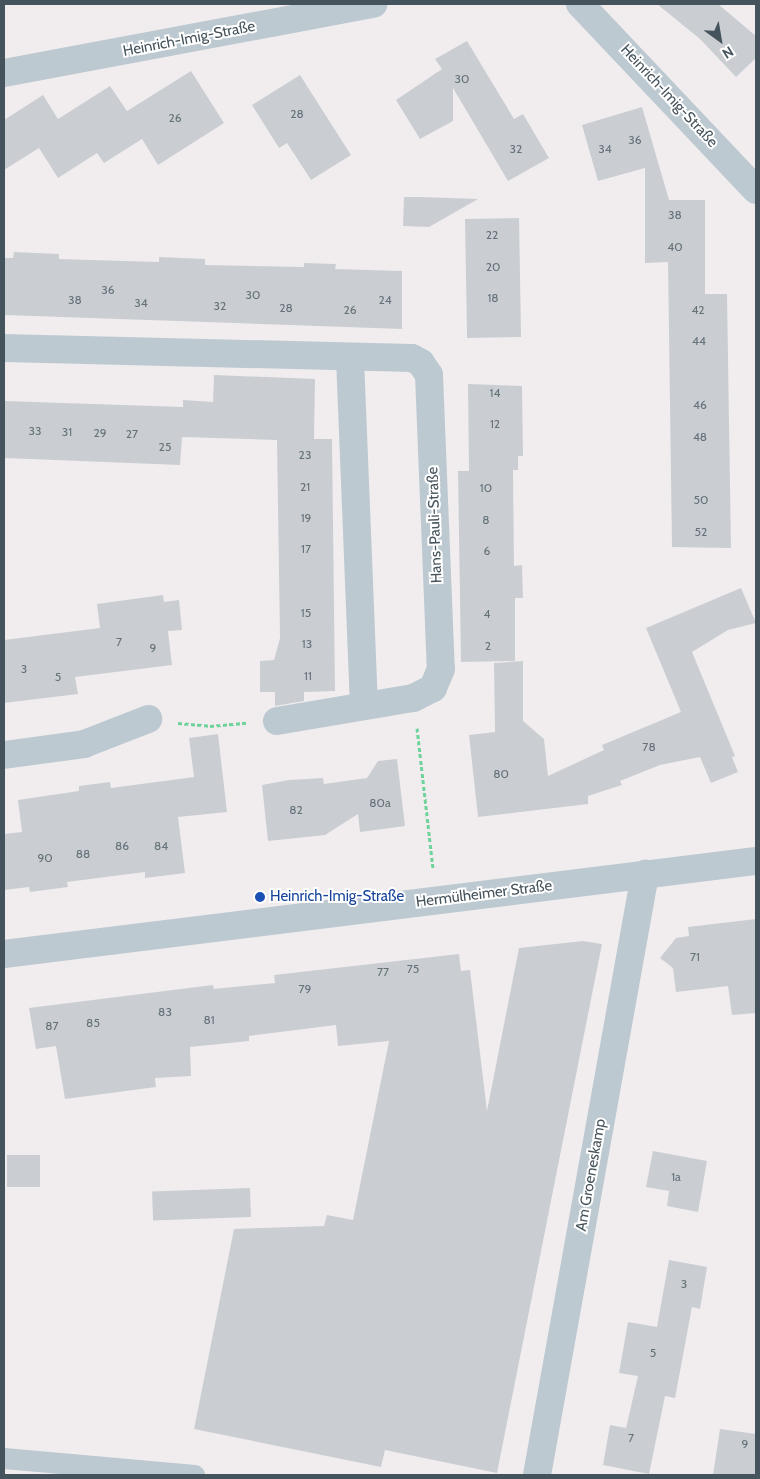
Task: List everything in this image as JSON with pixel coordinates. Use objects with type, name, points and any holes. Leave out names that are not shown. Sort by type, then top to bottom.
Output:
[{"type":"street","name":"Heinrich-Imig-Straße","points":[[4,74],[374,4]]},
{"type":"street","name":"Heinrich-Imig-Straße","points":[[580,4],[756,190]]},
{"type":"street","name":"Hans-Pauli-Straße","points":[[4,348],[350,358],[412,358],[421,363],[429,375],[441,669],[433,688],[413,698],[277,721]]},
{"type":"street","points":[[350,358],[364,706]]},
{"type":"street","points":[[4,755],[84,744],[148,719]]},
{"type":"street","name":"Hermülheimer Straße","points":[[4,954],[756,861]]},
{"type":"street","name":"Am Groeneskamp","points":[[537,1475],[645,874]]},
{"type":"lane","points":[[4,1458],[194,1475]]},
{"type":"path","points":[[413,698],[436,900]]},
{"type":"path","points":[[148,719],[210,726],[277,721]]},
{"type":"building","points":[[657,4],[718,4],[756,36],[756,58],[736,77],[700,39]]},
{"type":"building","points":[[467,41],[514,119],[523,114],[549,158],[508,181],[453,88],[453,121],[420,139],[396,100],[442,69],[435,59]]},
{"type":"building","points":[[191,71],[224,123],[158,165],[142,139],[104,163],[97,153],[58,178],[39,148],[4,170],[4,120],[43,95],[58,119],[110,86],[127,111]]},
{"type":"building","points":[[300,75],[351,155],[311,180],[287,143],[279,148],[252,105]]},
{"type":"building","points":[[642,107],[669,200],[705,200],[705,294],[727,294],[731,548],[672,547],[668,262],[645,263],[645,168],[598,181],[582,125]]},
{"type":"building","points":[[404,197],[478,199],[429,227],[403,226]]},
{"type":"building","points":[[519,218],[521,337],[467,338],[465,219]]},
{"type":"building","points":[[14,252],[59,254],[59,259],[159,262],[159,257],[205,259],[205,265],[304,267],[304,263],[336,264],[335,269],[402,271],[402,329],[4,315],[4,258],[13,258]]},
{"type":"building","points":[[214,375],[315,379],[314,439],[332,439],[335,691],[304,692],[304,701],[275,706],[275,692],[260,692],[260,661],[274,660],[280,638],[277,440],[182,437],[180,465],[4,458],[4,401],[183,407],[183,400],[213,402]]},
{"type":"building","points":[[468,384],[522,386],[523,456],[518,456],[518,470],[513,470],[514,566],[522,565],[523,598],[515,598],[515,661],[461,662],[458,471],[469,471]]},
{"type":"building","points":[[741,588],[756,623],[728,630],[692,652],[735,756],[732,757],[738,772],[711,783],[700,757],[660,765],[620,781],[622,785],[588,796],[588,804],[478,817],[469,735],[495,732],[494,663],[523,661],[523,721],[544,739],[548,776],[604,750],[602,745],[681,712],[646,628]]},
{"type":"building","points":[[163,595],[164,602],[179,600],[182,630],[168,631],[172,665],[75,677],[78,694],[4,703],[4,640],[100,628],[97,604]]},
{"type":"building","points":[[218,734],[227,812],[178,817],[185,873],[145,878],[145,872],[67,882],[68,887],[30,892],[29,887],[4,890],[4,834],[22,832],[18,800],[79,791],[79,786],[110,782],[111,788],[194,777],[189,738]]},
{"type":"building","points":[[397,759],[405,826],[360,832],[358,814],[325,835],[268,841],[262,785],[289,780],[323,778],[324,784],[367,778],[378,761]]},
{"type":"building","points":[[756,919],[756,1013],[732,1015],[728,986],[676,992],[673,968],[660,958],[676,938],[689,936],[688,927]]},
{"type":"building","points":[[583,941],[602,944],[497,1473],[385,1450],[381,1467],[194,1429],[234,1229],[324,1226],[327,1215],[353,1220],[389,1041],[338,1046],[336,1025],[249,1036],[249,1041],[190,1047],[191,1076],[155,1078],[156,1087],[65,1099],[56,1046],[36,1049],[29,1008],[213,985],[214,989],[275,983],[274,975],[459,954],[461,971],[470,970],[487,1111],[519,948]]},
{"type":"building","points":[[653,1151],[707,1161],[698,1212],[667,1206],[669,1191],[646,1187]]},
{"type":"building","points":[[7,1155],[40,1155],[40,1187],[7,1187]]},
{"type":"building","points":[[250,1188],[251,1217],[153,1220],[152,1191]]},
{"type":"building","points":[[669,1260],[707,1267],[700,1309],[692,1307],[675,1398],[665,1396],[649,1474],[603,1465],[610,1425],[626,1428],[638,1376],[619,1373],[628,1322],[657,1327]]},
{"type":"building","points":[[720,1429],[756,1434],[756,1475],[713,1475]]},
{"type":"place","name":"Heinrich-Imig-Straße","points":[[260,897]]}]
